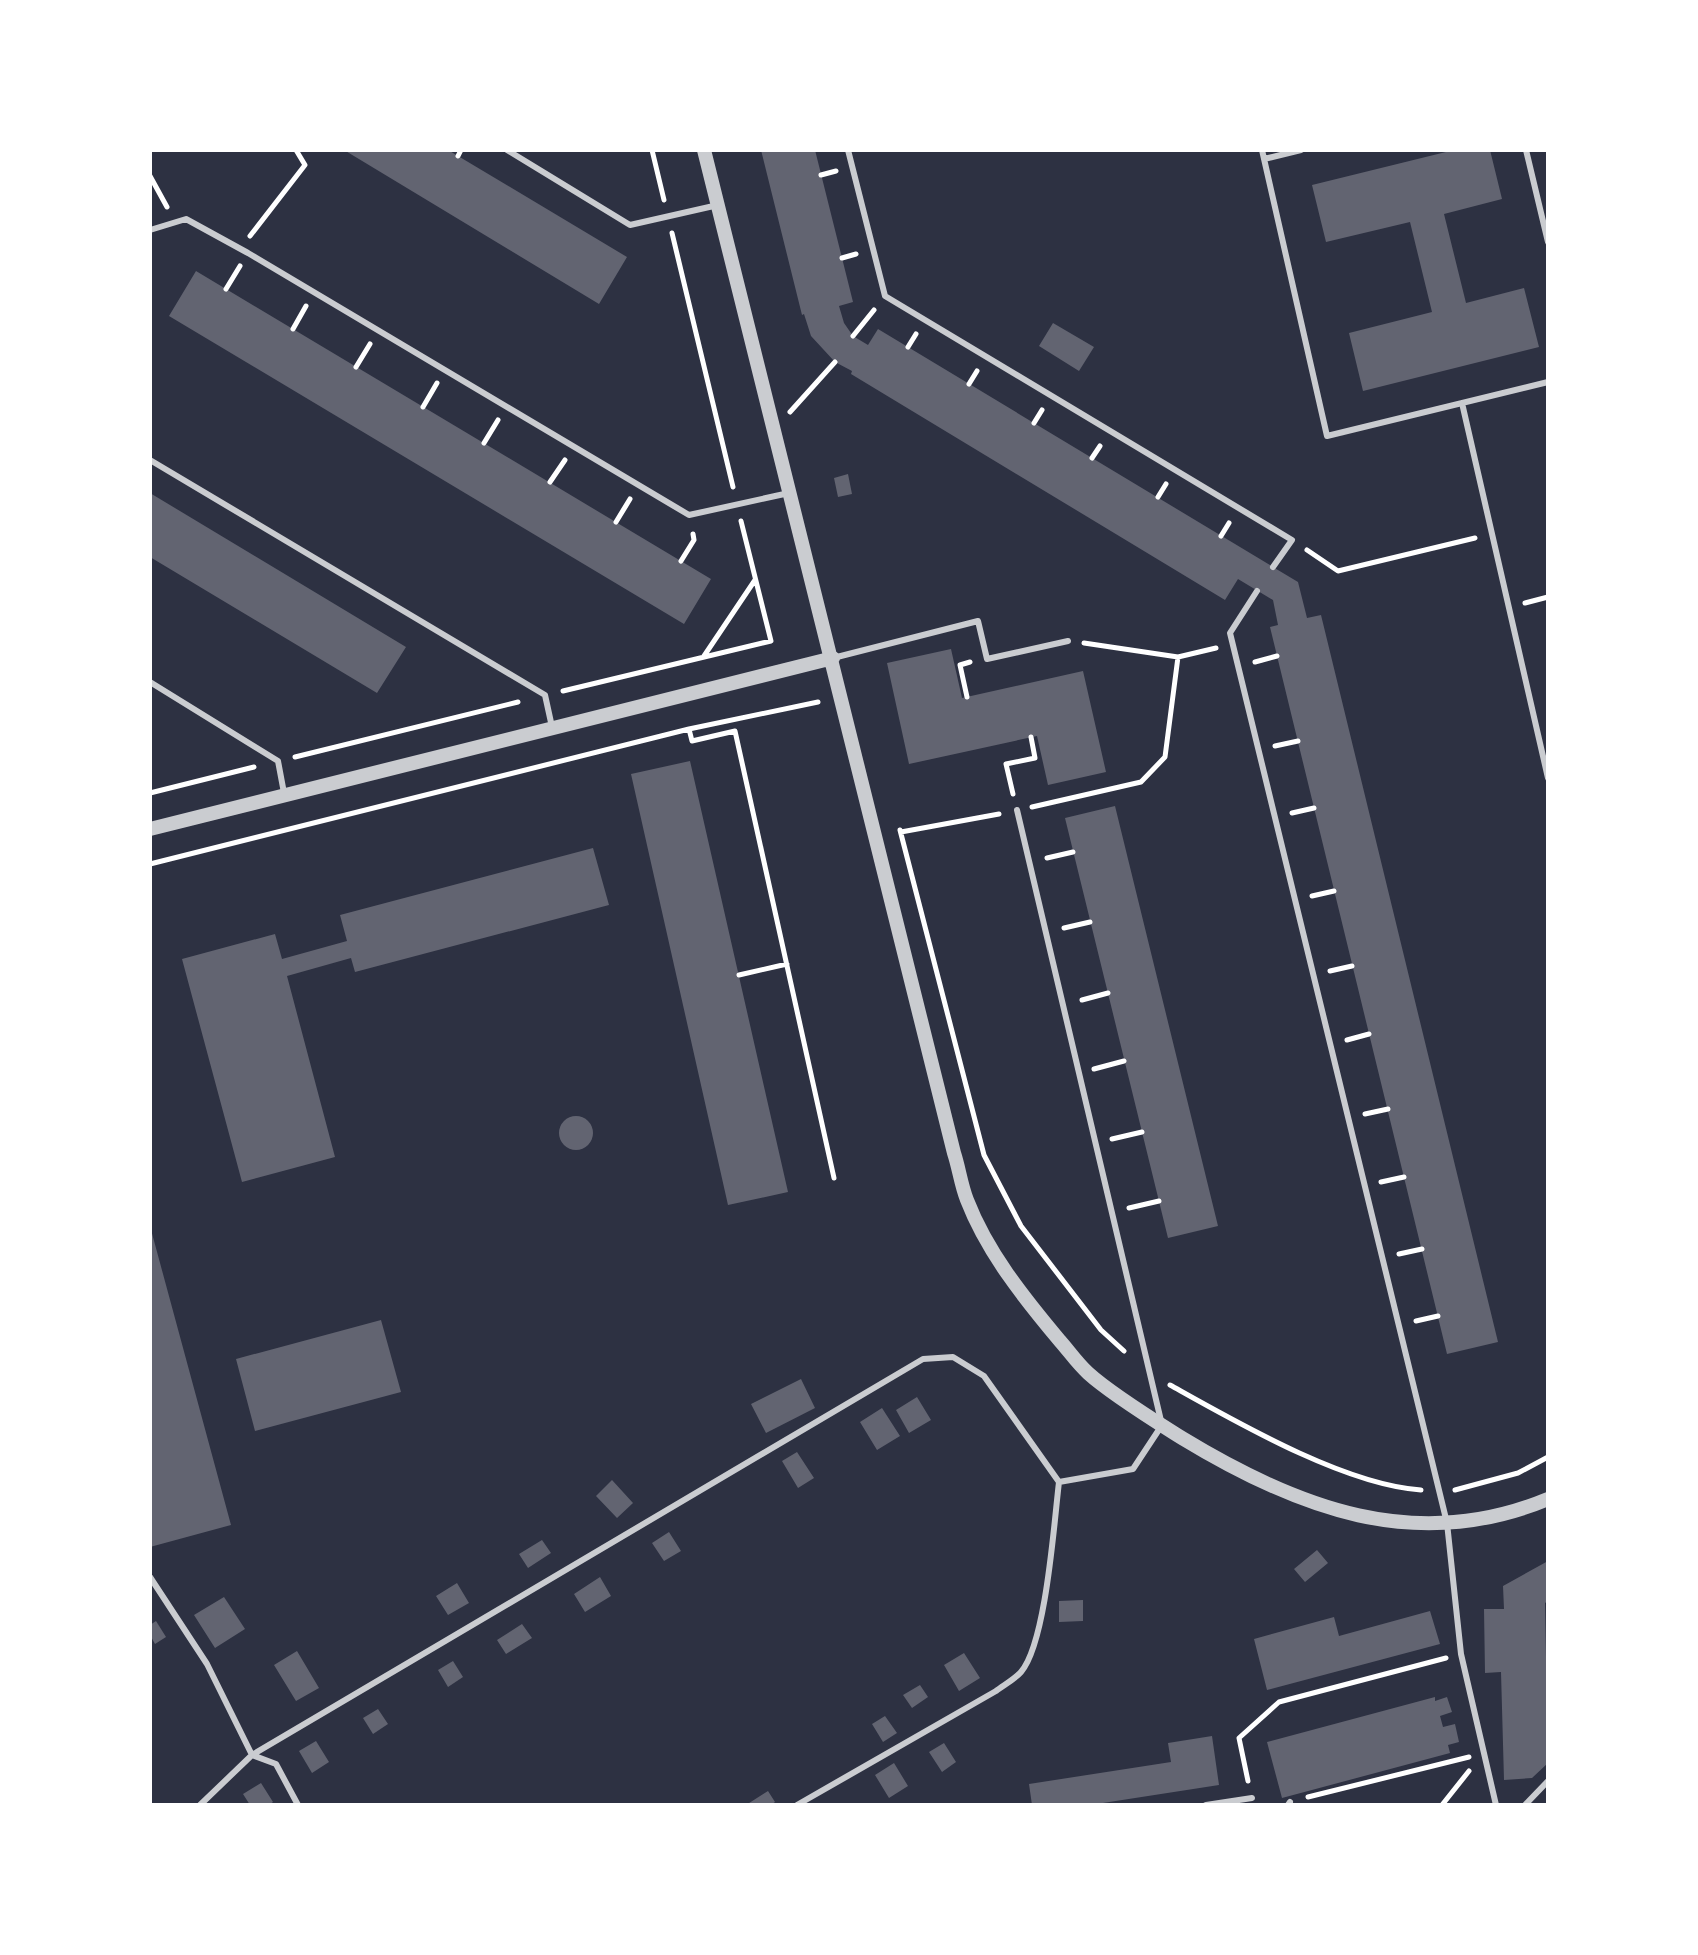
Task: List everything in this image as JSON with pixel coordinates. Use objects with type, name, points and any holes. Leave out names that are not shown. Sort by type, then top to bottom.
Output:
[{"type":"street","points":[[704,150],[954,1153],[967,1199],[989,1244],[1024,1299],[1088,1373],[1162,1425],[1224,1463],[1322,1507],[1363,1518],[1404,1524],[1489,1518],[1548,1499]]},
{"type":"street","points":[[150,829],[833,658]]},
{"type":"lane","points":[[507,150],[630,225],[718,205]]},
{"type":"lane","points":[[848,150],[885,296],[1292,540],[1273,567]]},
{"type":"lane","points":[[1262,150],[1327,436],[1548,382]]},
{"type":"lane","points":[[1264,159],[1301,150]]},
{"type":"lane","points":[[1526,150],[1548,242]]},
{"type":"lane","points":[[150,230],[186,219],[689,515],[791,492]]},
{"type":"lane","points":[[1462,403],[1548,778]]},
{"type":"lane","points":[[150,460],[545,695],[552,727]]},
{"type":"lane","points":[[1257,591],[1230,633],[1447,1523],[1461,1654],[1496,1805]]},
{"type":"lane","points":[[833,658],[978,621],[987,659],[1068,641]]},
{"type":"lane","points":[[150,682],[278,761],[285,797]]},
{"type":"lane","points":[[1017,810],[1162,1425],[1133,1469],[1059,1482]]},
{"type":"lane","points":[[200,1805],[252,1755],[923,1359],[953,1357],[984,1376],[1059,1482],[1035,1646],[1021,1671],[996,1691],[797,1805]]},
{"type":"lane","points":[[150,1577],[207,1664],[252,1755],[276,1764],[298,1805]]},
{"type":"lane","points":[[1525,1805],[1548,1781]]},
{"type":"lane","points":[[1206,1805],[1252,1798]]},
{"type":"path","points":[[240,249],[305,165],[296,150]]},
{"type":"path","points":[[150,793],[771,641],[652,150]]},
{"type":"path","points":[[150,176],[176,222]]},
{"type":"path","points":[[853,336],[885,296]]},
{"type":"path","points":[[786,398],[790,413],[835,362]]},
{"type":"path","points":[[681,561],[694,540],[689,515]]},
{"type":"path","points":[[1292,540],[1338,571],[1491,535]]},
{"type":"path","points":[[703,657],[755,580]]},
{"type":"path","points":[[1068,641],[1178,657],[1233,644]]},
{"type":"path","points":[[901,832],[1141,782],[1165,757],[1178,657]]},
{"type":"path","points":[[967,697],[960,665],[987,659]]},
{"type":"path","points":[[150,864],[689,729],[842,697]]},
{"type":"path","points":[[689,729],[692,741],[735,731],[834,1178]]},
{"type":"path","points":[[1017,810],[1006,764],[1035,758],[1031,737]]},
{"type":"path","points":[[897,817],[984,1155],[1021,1226],[1101,1330],[1150,1374],[1241,1424],[1336,1468],[1405,1489],[1461,1489],[1518,1473],[1548,1457]]},
{"type":"path","points":[[1046,933],[1090,922]]},
{"type":"path","points":[[739,975],[787,964]]},
{"type":"path","points":[[1063,1005],[1108,993]]},
{"type":"path","points":[[1079,1073],[1124,1061]]},
{"type":"path","points":[[1095,1143],[1142,1132]]},
{"type":"path","points":[[1111,1212],[1159,1201]]},
{"type":"path","points":[[1252,1798],[1239,1738],[1279,1702],[1461,1654]]},
{"type":"path","points":[[1289,1804],[1483,1753]]},
{"type":"path","points":[[1442,1805],[1483,1753]]},
{"type":"building","points":[[344,150],[448,150],[627,257],[599,304]]},
{"type":"building","points":[[761,150],[815,150],[853,302],[839,306],[844,323],[853,336],[868,345],[878,329],[1298,582],[1307,618],[1321,615],[1498,1342],[1447,1354],[1270,627],[1278,625],[1273,600],[1238,579],[1225,600],[835,362],[811,336],[802,315]]},
{"type":"building","points":[[1454,150],[1490,150],[1502,199],[1444,214],[1466,303],[1524,288],[1539,347],[1363,391],[1349,333],[1432,312],[1410,222],[1326,242],[1312,185]]},
{"type":"building","points":[[196,271],[711,579],[684,624],[169,316]]},
{"type":"building","points":[[1053,323],[1094,347],[1079,371],[1039,346]]},
{"type":"building","points":[[848,474],[852,494],[838,497],[834,478]]},
{"type":"building","points":[[150,493],[406,647],[377,693],[150,557]]},
{"type":"building","points":[[951,649],[962,698],[1083,671],[1106,772],[1048,785],[1037,736],[909,764],[887,663]]},
{"type":"building","points":[[690,761],[788,1192],[728,1205],[631,774]]},
{"type":"building","points":[[1115,806],[1218,1226],[1168,1238],[1065,818]]},
{"type":"building","points":[[593,848],[609,905],[355,972],[351,958],[287,976],[335,1157],[242,1182],[182,959],[275,934],[282,959],[347,941],[340,915]]},
{"type":"building","points":[[576,1116],[588,1121],[593,1133],[588,1145],[576,1150],[564,1145],[559,1133],[564,1121]]},
{"type":"building","points":[[150,1226],[231,1525],[150,1547]]},
{"type":"building","points":[[381,1320],[401,1392],[255,1431],[236,1359]]},
{"type":"building","points":[[801,1379],[815,1408],[766,1433],[751,1404]]},
{"type":"building","points":[[917,1397],[931,1420],[909,1433],[896,1410]]},
{"type":"building","points":[[882,1408],[900,1436],[877,1450],[860,1422]]},
{"type":"building","points":[[797,1452],[814,1478],[798,1488],[782,1461]]},
{"type":"building","points":[[612,1480],[633,1503],[617,1518],[596,1496]]},
{"type":"building","points":[[669,1532],[681,1551],[664,1561],[652,1543]]},
{"type":"building","points":[[542,1540],[551,1553],[528,1568],[519,1554]]},
{"type":"building","points":[[1317,1550],[1328,1563],[1305,1582],[1294,1569]]},
{"type":"building","points":[[1548,1561],[1548,1601],[1545,1603],[1548,1763],[1532,1778],[1504,1780],[1501,1672],[1485,1673],[1484,1609],[1504,1609],[1503,1586]]},
{"type":"building","points":[[600,1577],[611,1596],[585,1612],[574,1594]]},
{"type":"building","points":[[457,1583],[469,1603],[448,1615],[436,1596]]},
{"type":"building","points":[[224,1597],[245,1629],[215,1648],[194,1615]]},
{"type":"building","points":[[1083,1600],[1083,1621],[1059,1622],[1059,1601]]},
{"type":"building","points":[[1430,1611],[1440,1644],[1267,1690],[1254,1639],[1334,1617],[1339,1636]]},
{"type":"building","points":[[156,1621],[166,1637],[155,1644],[150,1635],[150,1625]]},
{"type":"building","points":[[522,1624],[532,1638],[506,1654],[497,1640]]},
{"type":"building","points":[[297,1651],[319,1688],[296,1701],[274,1665]]},
{"type":"building","points":[[964,1653],[980,1678],[959,1691],[944,1665]]},
{"type":"building","points":[[453,1661],[463,1677],[448,1687],[438,1670]]},
{"type":"building","points":[[920,1685],[928,1697],[912,1708],[903,1695]]},
{"type":"building","points":[[1435,1697],[1435,1701],[1447,1697],[1452,1712],[1440,1716],[1443,1727],[1455,1724],[1459,1742],[1448,1745],[1450,1753],[1282,1798],[1267,1742]]},
{"type":"building","points":[[378,1709],[388,1724],[373,1734],[363,1718]]},
{"type":"building","points":[[885,1716],[897,1733],[883,1742],[872,1724]]},
{"type":"building","points":[[1212,1736],[1219,1785],[1090,1805],[1032,1805],[1029,1784],[1171,1762],[1168,1743]]},
{"type":"building","points":[[316,1741],[329,1762],[312,1773],[299,1751]]},
{"type":"building","points":[[944,1743],[956,1762],[942,1772],[929,1752]]},
{"type":"building","points":[[894,1763],[908,1786],[889,1798],[875,1775]]},
{"type":"building","points":[[261,1783],[273,1802],[269,1805],[250,1805],[243,1794]]},
{"type":"building","points":[[768,1791],[775,1802],[771,1805],[746,1805]]}]
